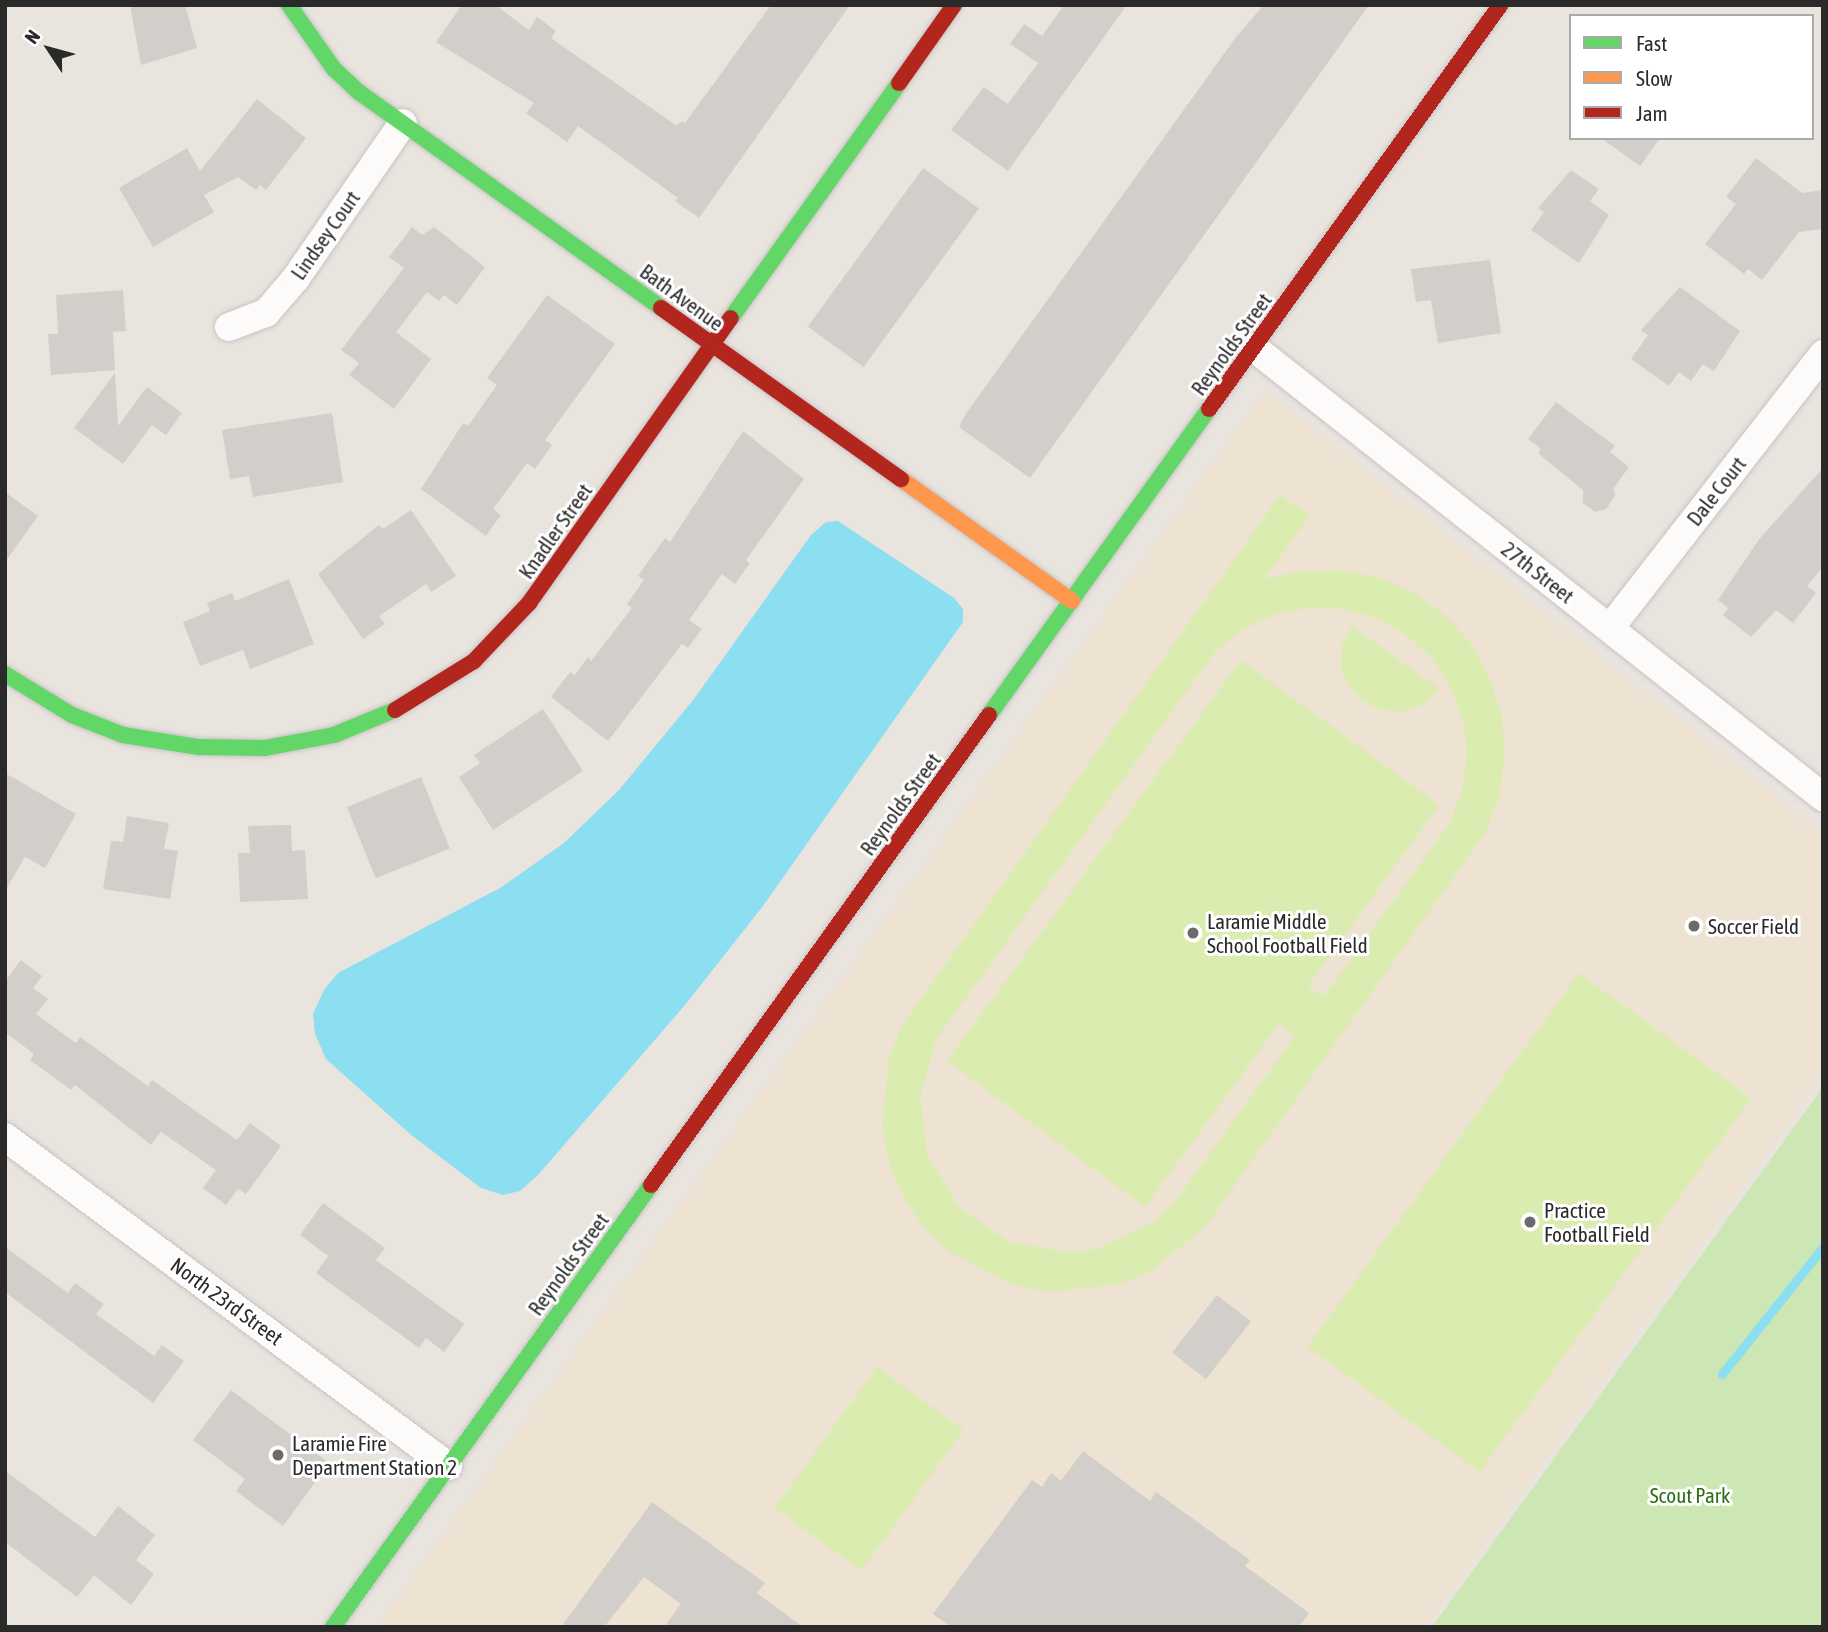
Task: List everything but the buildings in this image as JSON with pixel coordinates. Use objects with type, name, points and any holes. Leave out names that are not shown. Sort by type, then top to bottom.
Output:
[{"type":"street","name":"Bath Avenue","points":[[289,5],[334,69],[403,123],[1072,601]]},
{"type":"street","name":"Knadler Street","points":[[5,674],[72,715],[123,735],[199,747],[265,748],[334,735],[411,703],[474,661],[529,603],[954,5]]},
{"type":"street","name":"Reynolds Street","points":[[332,1627],[1500,5]]},
{"type":"street","name":"Lindsey Court","points":[[229,327],[266,313],[296,278],[403,123]]},
{"type":"street","name":"27th Street","points":[[1254,348],[1823,797]]},
{"type":"street","name":"Dale Court","points":[[1610,628],[1823,354]]},
{"type":"street","name":"North 23rd Street","points":[[5,1137],[448,1466]]},
{"type":"shaded area","points":[[1265,391],[1823,834],[1823,1075],[1425,1627],[377,1627]]},
{"type":"green space","name":"Laramie Middle School Football Field","points":[[1280,495],[1310,515],[1264,579],[1301,571],[1341,570],[1379,578],[1415,593],[1447,617],[1473,646],[1491,681],[1502,718],[1505,758],[1499,797],[1485,833],[1205,1227],[1150,1272],[1117,1285],[1046,1292],[1011,1284],[948,1251],[923,1226],[903,1196],[889,1163],[882,1127],[889,1057],[903,1024]],"holes":[[[1307,608],[1342,609],[1376,618],[1406,635],[1432,658],[1451,688],[1463,720],[1467,755],[1462,790],[1450,823],[1324,996],[1308,986],[1439,805],[1241,660],[947,1061],[1145,1207],[1279,1024],[1295,1036],[1175,1202],[1153,1222],[1098,1249],[1069,1252],[1009,1242],[960,1208],[928,1157],[920,1098],[936,1040],[1214,653],[1241,631],[1273,615]]]},
{"type":"green space","points":[[1351,626],[1440,689],[1423,705],[1401,712],[1380,710],[1361,700],[1348,685],[1341,667],[1342,646]]},
{"type":"green space","name":"Practice Football Field","points":[[1579,973],[1751,1098],[1480,1472],[1307,1347]]},
{"type":"green space","name":"Scout Park","points":[[1823,1087],[1823,1627],[1432,1627]]},
{"type":"green space","points":[[877,1367],[964,1430],[861,1571],[775,1508]]},
{"type":"water","points":[[838,521],[954,598],[963,609],[963,622],[763,906],[685,1005],[538,1175],[520,1191],[503,1195],[481,1188],[410,1134],[326,1059],[315,1034],[313,1014],[324,990],[338,973],[500,888],[564,843],[619,790],[694,699],[811,535],[826,522]]},
{"type":"waterway","points":[[1722,1374],[1823,1247]]},
{"type":"traffic: fast","points":[[289,5],[334,69],[360,93],[661,308]]},
{"type":"traffic: fast","points":[[731,318],[899,83]]},
{"type":"traffic: fast","points":[[989,715],[1209,409]]},
{"type":"traffic: fast","points":[[5,674],[72,715],[123,735],[199,747],[265,748],[334,735],[395,710]]},
{"type":"traffic: fast","points":[[333,1627],[651,1185]]},
{"type":"traffic: slow","points":[[901,479],[1072,601]]},
{"type":"traffic: jam","points":[[899,83],[954,5]]},
{"type":"traffic: jam","points":[[1209,409],[1500,5]]},
{"type":"traffic: jam","points":[[661,308],[901,479]]},
{"type":"traffic: jam","points":[[395,710],[474,661],[529,603],[731,318]]},
{"type":"traffic: jam","points":[[651,1185],[989,715]]},
{"type":"place","name":"Soccer Field","points":[[1694,926]]},
{"type":"place","name":"Laramie Middle School Football Field","points":[[1193,933]]},
{"type":"place","name":"Practice Football Field","points":[[1530,1222]]},
{"type":"place","name":"Laramie Fire Department Station 2","points":[[278,1455]]}]
